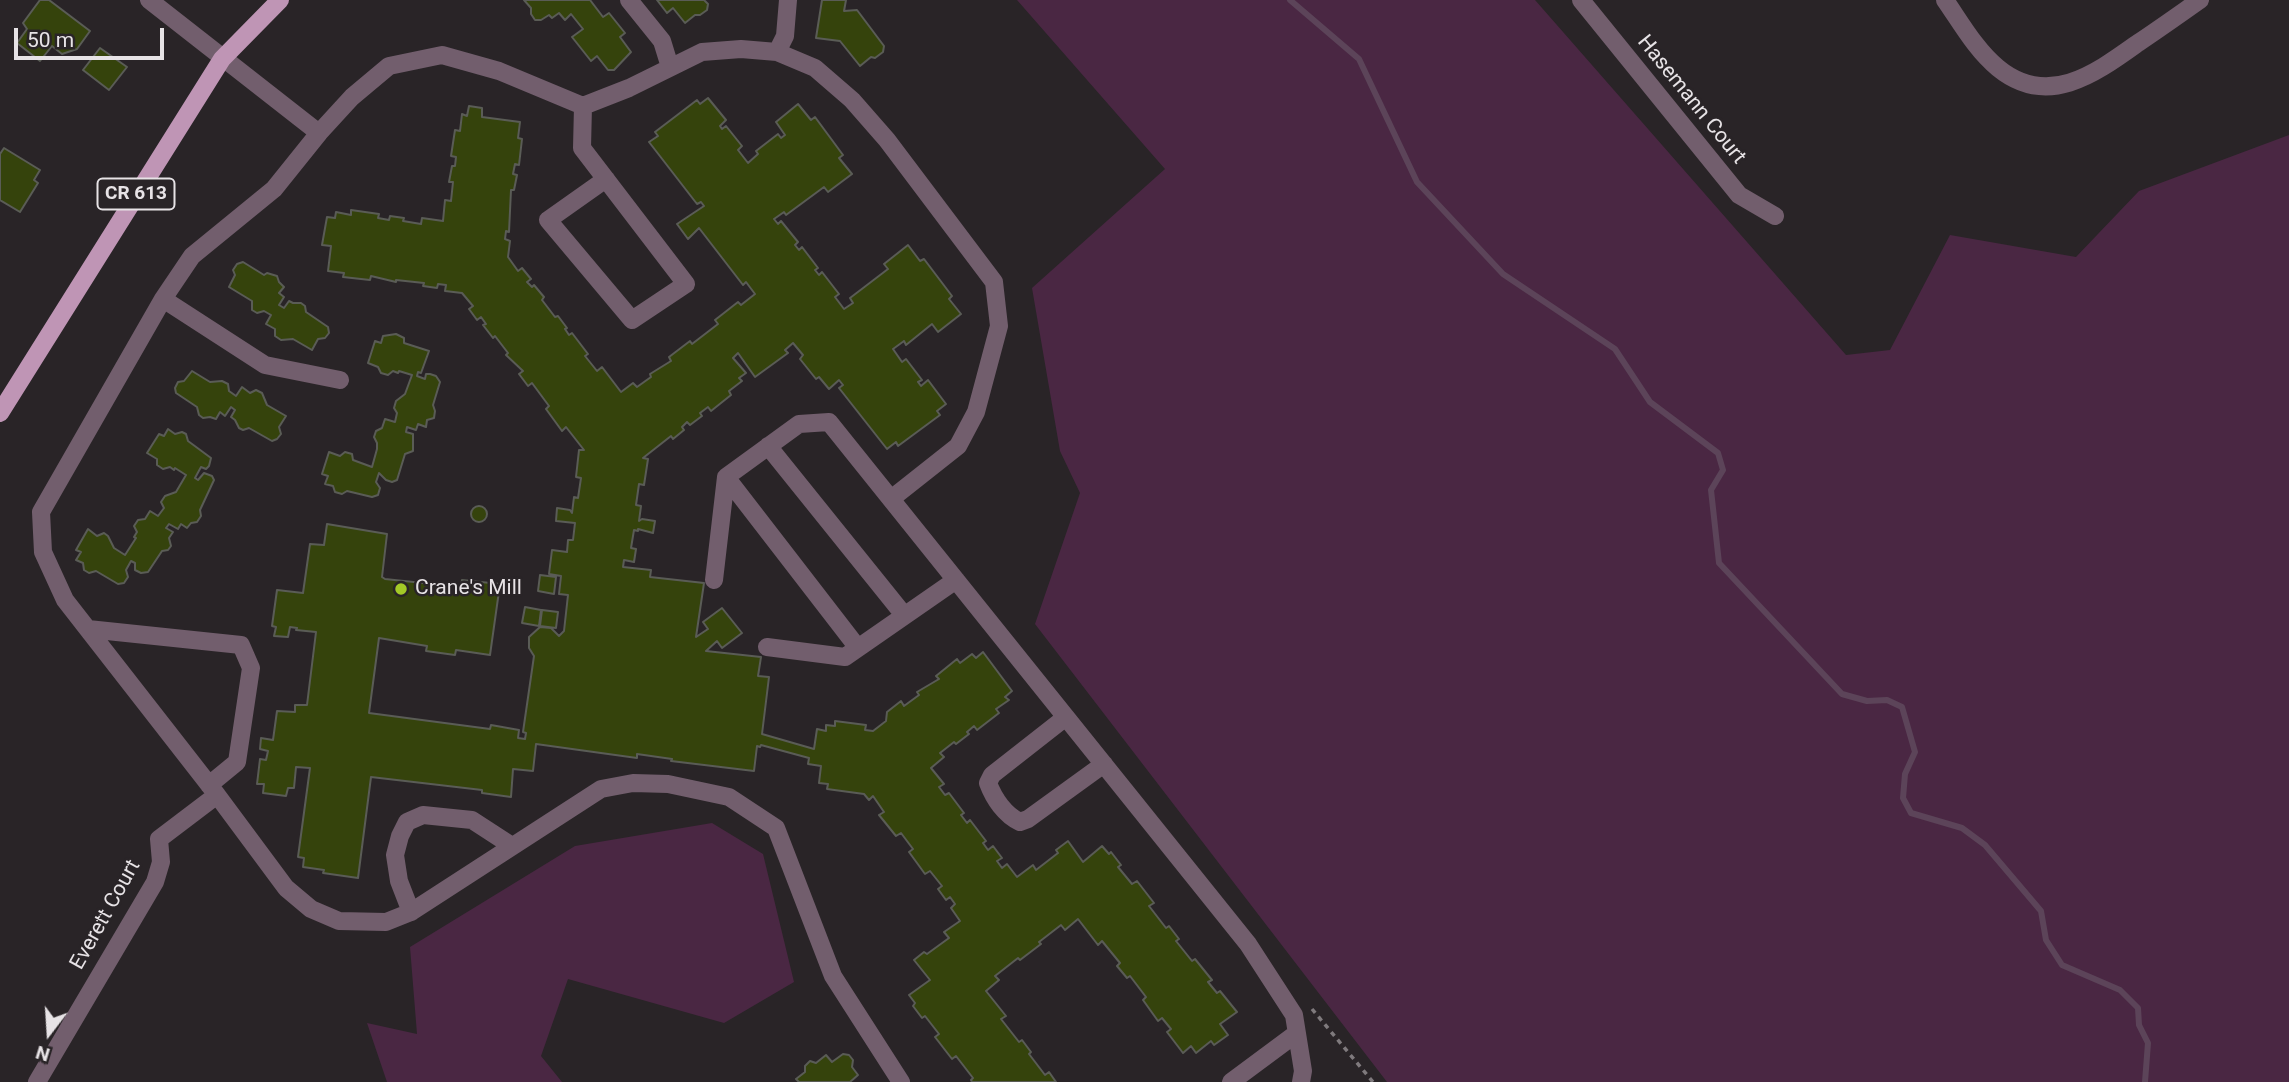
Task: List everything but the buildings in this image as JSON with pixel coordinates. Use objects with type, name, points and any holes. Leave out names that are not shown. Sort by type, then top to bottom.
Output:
[{"type":"main road","name":"CR 613","points":[[0,414],[222,59],[281,0]]},
{"type":"street","points":[[149,0],[319,133]]},
{"type":"street","points":[[629,0],[662,41],[670,66]]},
{"type":"street","points":[[777,52],[785,36],[788,0]]},
{"type":"street","name":"Hasemann Court","points":[[1581,0],[1739,195],[1775,216]]},
{"type":"street","points":[[1945,0],[1987,58],[2001,70],[2033,84],[2051,86],[2069,84],[2099,71],[2200,0]]},
{"type":"street","points":[[891,499],[958,446],[976,412],[999,326],[994,282],[887,140],[852,100],[815,68],[777,52],[741,48],[702,52],[629,88],[583,106],[499,71],[443,55],[389,66],[352,97],[274,189],[192,256],[163,299],[41,512],[43,552],[65,600],[286,888],[311,909],[339,921],[362,923],[386,922],[411,912],[601,789],[633,783],[668,784],[729,797],[776,828],[833,976],[901,1082]]},
{"type":"street","points":[[583,106],[582,148],[606,179],[686,284],[632,320],[548,220],[606,179]]},
{"type":"street","points":[[163,299],[265,365],[340,380]]},
{"type":"street","points":[[714,580],[726,477],[799,424],[829,422],[1248,944],[1295,1024],[1303,1071],[1301,1082]]},
{"type":"street","points":[[768,446],[904,615]]},
{"type":"street","points":[[726,477],[858,648]]},
{"type":"street","points":[[767,647],[845,657],[956,580]]},
{"type":"street","points":[[88,629],[241,645],[251,668],[237,762],[213,790]]},
{"type":"street","points":[[1066,717],[992,775],[989,783],[992,793],[1010,817],[1020,821],[1028,819],[1104,764]]},
{"type":"street","name":"Everett Court","points":[[37,1082],[155,882],[161,862],[159,839],[213,790]]},
{"type":"street","points":[[411,912],[399,881],[395,855],[400,835],[407,822],[423,815],[472,820],[512,846]]},
{"type":"street","points":[[1230,1082],[1295,1024]]},
{"type":"path","points":[[1295,1024],[1313,1008],[1373,1082]]},
{"type":"shaded area","points":[[1017,0],[1535,0],[1846,355],[1890,350],[1950,235],[2076,257],[2139,191],[2289,135],[2289,1082],[1387,1082],[1035,624],[1080,493],[1060,451],[1032,288],[1165,169]]},
{"type":"shaded area","points":[[712,823],[763,854],[794,982],[724,1023],[568,979],[541,1056],[562,1082],[387,1082],[367,1023],[417,1034],[410,947],[575,846]]},
{"type":"waterway","points":[[1290,0],[1359,59],[1417,182],[1503,274],[1615,349],[1650,402],[1718,453],[1723,470],[1711,490],[1719,563],[1842,694],[1867,701],[1887,700],[1902,707],[1915,752],[1905,774],[1903,798],[1911,813],[1962,828],[1985,845],[2041,911],[2046,940],[2062,965],[2120,990],[2138,1008],[2139,1025],[2148,1043],[2145,1082]]},
{"type":"place","name":"Crane's Mill","points":[[401,589]]}]
